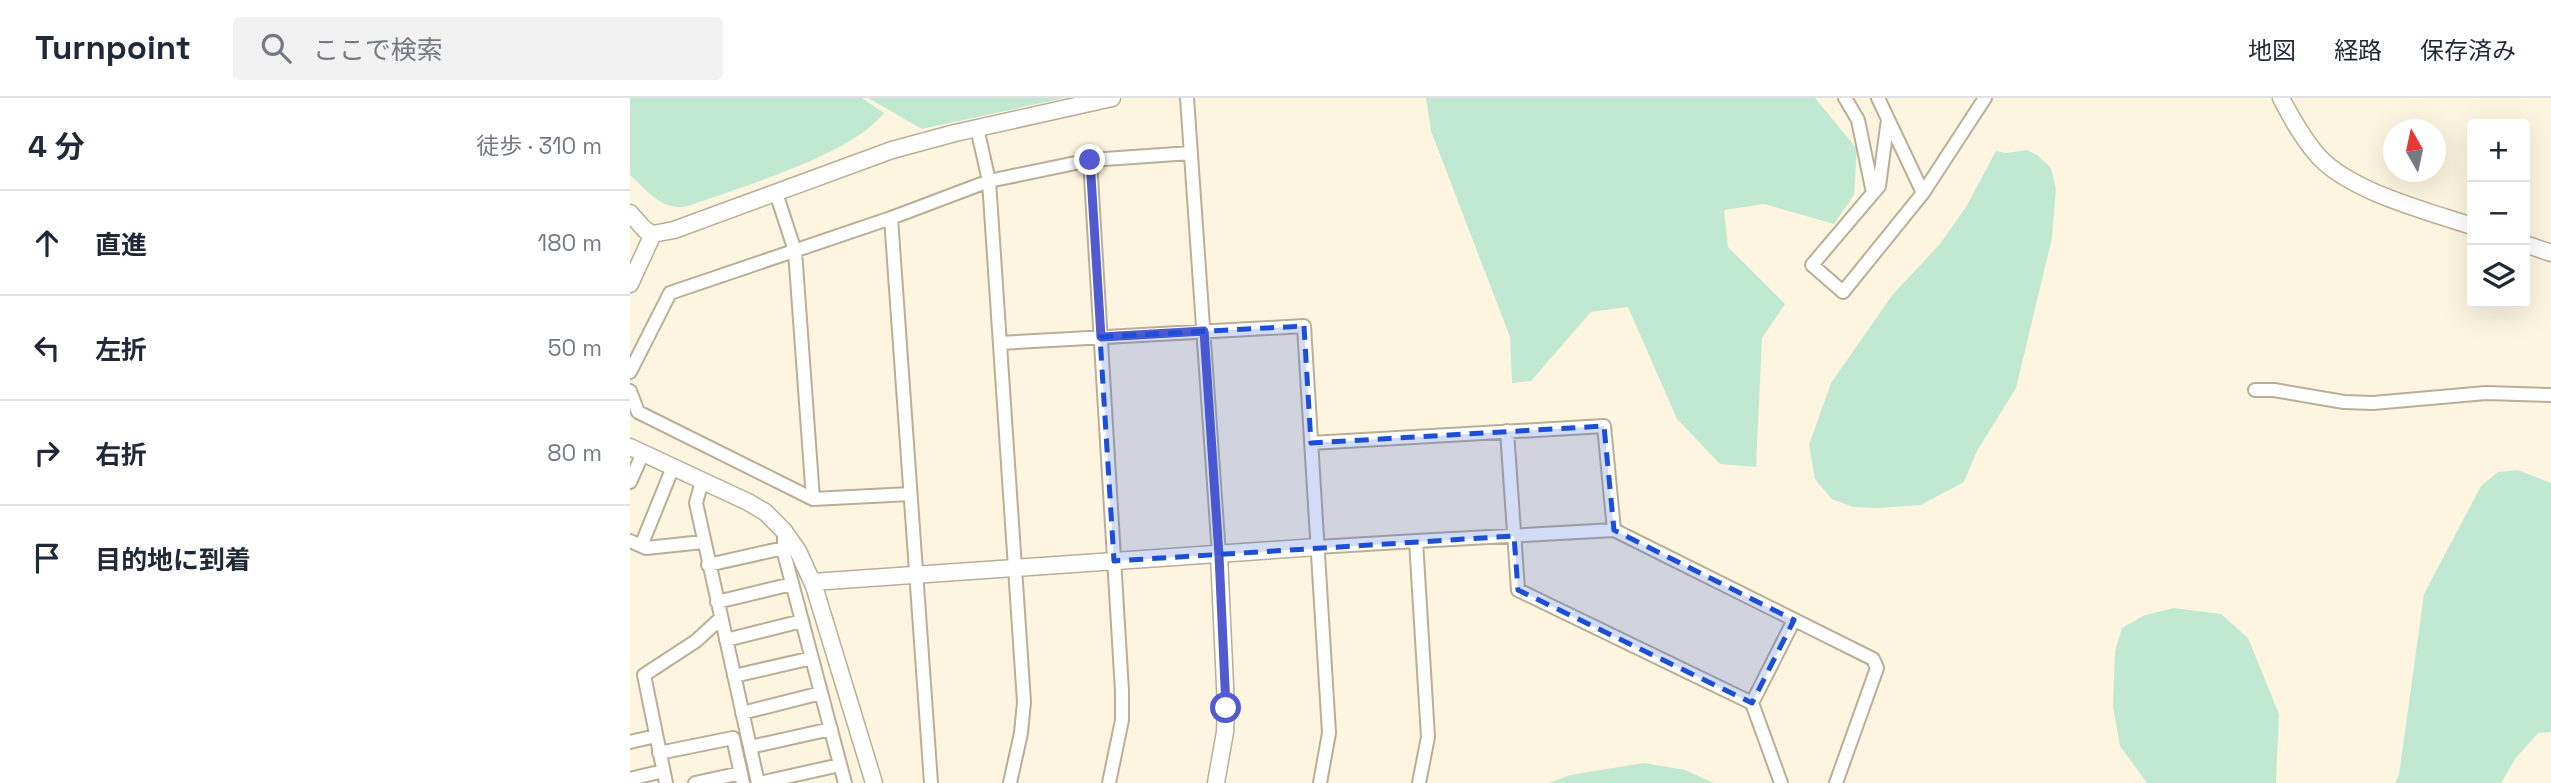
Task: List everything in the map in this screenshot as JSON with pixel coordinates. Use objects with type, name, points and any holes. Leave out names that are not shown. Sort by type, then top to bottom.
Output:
[{"type":"street","points":[[630,213],[645,230],[653,234],[674,230],[892,150],[1112,98]]},
{"type":"street","points":[[1187,98],[1219,555],[1225,720],[1216,783]]},
{"type":"street","points":[[1845,98],[1858,120],[1873,192]]},
{"type":"street","points":[[1878,98],[1923,193]]},
{"type":"street","points":[[1888,119],[1879,186],[1812,265],[1843,292],[1923,193],[1986,98]]},
{"type":"street","points":[[2281,98],[2296,128],[2320,159],[2346,179],[2398,201],[2467,224]]},
{"type":"street","points":[[977,128],[989,181],[1024,702],[1021,733],[1010,783]]},
{"type":"street","points":[[630,372],[670,293],[891,218],[989,181],[1090,160],[1191,153]]},
{"type":"street","points":[[1090,160],[1122,720],[1109,783]]},
{"type":"street","points":[[776,193],[795,250],[813,499]]},
{"type":"street","points":[[891,218],[931,783]]},
{"type":"street","points":[[630,284],[653,234]]},
{"type":"street","points":[[2528,245],[2551,253]]},
{"type":"street","points":[[1000,343],[1304,326],[1329,733],[1320,783]]},
{"type":"street","points":[[2255,390],[2274,390],[2344,402],[2373,403],[2486,393],[2551,396]]},
{"type":"street","points":[[630,391],[638,412],[813,499],[909,494]]},
{"type":"street","points":[[1311,443],[1604,426],[1614,530]]},
{"type":"street","points":[[1507,431],[1518,590],[1752,703],[1782,783]]},
{"type":"street","points":[[630,482],[636,450],[765,512],[784,540],[798,551],[812,582],[874,783]]},
{"type":"street","points":[[673,467],[636,544],[646,548],[703,542]]},
{"type":"street","points":[[702,481],[696,503],[703,542],[759,783],[840,765]]},
{"type":"street","points":[[812,582],[1317,547],[1614,530],[1873,659],[1877,668],[1836,783]]},
{"type":"street","points":[[708,565],[784,540]]},
{"type":"street","points":[[784,540],[792,584],[845,783]]},
{"type":"street","points":[[1416,541],[1428,737],[1419,783]]},
{"type":"street","points":[[717,601],[792,584]]},
{"type":"street","points":[[630,779],[665,777],[644,675],[696,642],[720,618]]},
{"type":"street","points":[[1752,703],[1794,620]]},
{"type":"street","points":[[726,640],[802,621]]},
{"type":"street","points":[[734,676],[812,658]]},
{"type":"street","points":[[742,713],[821,693]]},
{"type":"street","points":[[750,747],[831,729]]},
{"type":"street","points":[[630,742],[656,736]]},
{"type":"street","points":[[659,753],[733,738],[742,778],[695,783]]},
{"type":"highlighted area","points":[[1304,326],[1311,443],[1604,426],[1614,530],[1794,620],[1752,703],[1518,590],[1514,536],[1114,561],[1100,337]]},
{"type":"green space","points":[[630,98],[862,98],[884,113],[869,128],[822,156],[764,179],[679,207],[656,199],[630,175]]},
{"type":"green space","points":[[868,98],[1065,98],[922,129]]},
{"type":"green space","points":[[1426,98],[1815,98],[1857,149],[1854,195],[1834,224],[1764,204],[1724,210],[1728,247],[1785,304],[1762,338],[1756,467],[1720,464],[1677,419],[1628,307],[1591,312],[1531,381],[1512,383],[1510,337],[1431,131]]},
{"type":"green space","points":[[2027,150],[2051,168],[2056,189],[2052,238],[2016,388],[1977,451],[1964,482],[1921,505],[1853,507],[1832,499],[1815,479],[1809,445],[1831,383],[1893,294],[1940,244],[1966,207],[1996,151],[2006,153]]},
{"type":"green space","points":[[2518,470],[2551,483],[2551,732],[2538,733],[2515,759],[2501,783],[2395,783],[2399,775],[2424,594],[2481,486],[2498,472]]},
{"type":"green space","points":[[2174,608],[2221,614],[2248,638],[2279,714],[2276,783],[2147,783],[2120,746],[2113,707],[2115,651],[2122,628],[2145,615]]},
{"type":"green space","points":[[1644,763],[1685,770],[1714,783],[1549,783],[1570,775]]},
{"type":"route","points":[[1090,160],[1101,337],[1204,331],[1226,708]]}]
